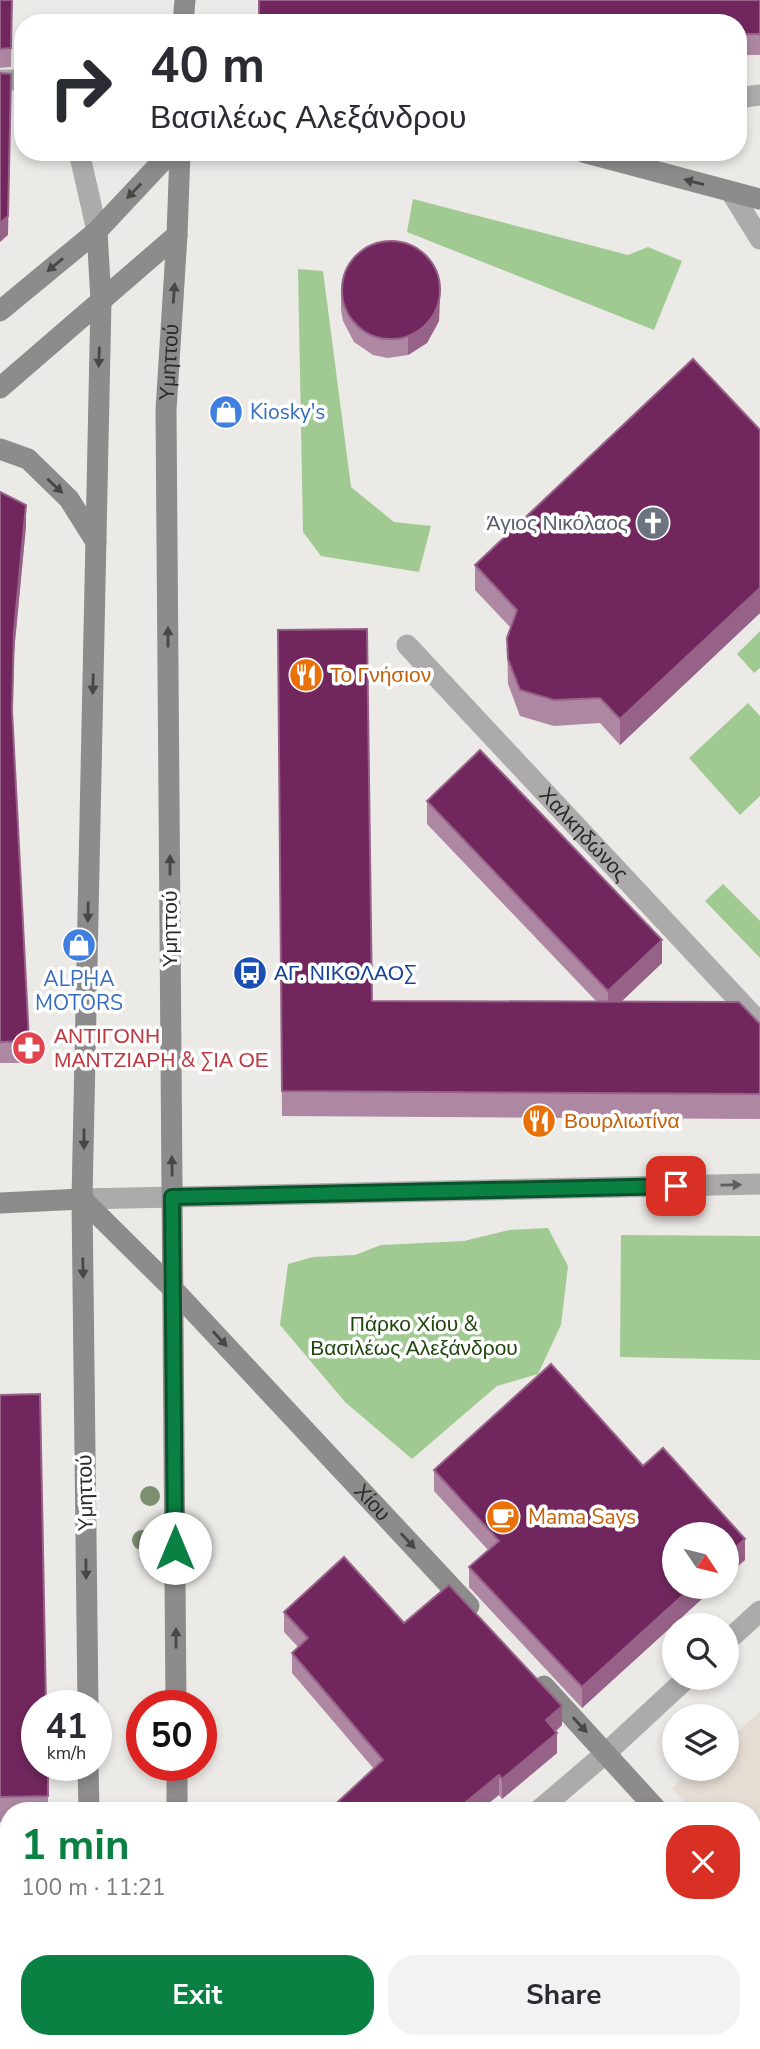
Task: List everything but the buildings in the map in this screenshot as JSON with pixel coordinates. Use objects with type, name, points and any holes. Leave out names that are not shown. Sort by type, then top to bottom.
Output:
[{"type":"main road","points":[[0,311],[97,230],[162,161]]},
{"type":"main road","name":"Υμηττού","points":[[176,1690],[166,410],[180,161]]},
{"type":"main road","points":[[616,161],[760,199]]},
{"type":"main road","name":"Υμηττού","points":[[88,1690],[82,1199],[101,301],[97,230]]},
{"type":"main road","points":[[0,388],[177,235]]},
{"type":"main road","points":[[0,449],[29,459],[69,499],[97,543]]},
{"type":"main road","points":[[0,1203],[82,1199]]},
{"type":"main road","name":"Χίου","points":[[82,1199],[173,1289],[484,1622]]},
{"type":"main road","points":[[531,1672],[650,1802]]},
{"type":"main road","points":[[88,1781],[89,1802]]},
{"type":"main road","points":[[177,1781],[177,1802]]},
{"type":"street","points":[[81,161],[97,230]]},
{"type":"street","points":[[731,192],[760,239]]},
{"type":"street","name":"Χαλκηδώνος","points":[[407,645],[759,1020]]},
{"type":"street","points":[[82,1199],[760,1184]]},
{"type":"street","points":[[739,1630],[760,1611]]},
{"type":"street","points":[[549,1802],[674,1690]]},
{"type":"shaded area","points":[[760,1712],[760,1802],[684,1802],[672,1788],[680,1781],[739,1781],[739,1730]]},
{"type":"green space","points":[[413,199],[628,255],[648,247],[682,261],[654,330],[407,232]]},
{"type":"green space","points":[[298,269],[323,271],[351,487],[394,522],[431,526],[419,572],[321,556],[303,532]]},
{"type":"green space","points":[[760,631],[760,668],[754,673],[737,654]]},
{"type":"green space","points":[[748,703],[760,716],[760,796],[740,815],[689,758]]},
{"type":"green space","points":[[723,884],[760,921],[760,958],[705,901]]},
{"type":"green space","name":"Πάρκο Χίου & Βασιλέως Αλεξάνδρου","points":[[548,1228],[568,1266],[561,1325],[538,1374],[497,1386],[412,1459],[345,1402],[280,1325],[288,1264],[313,1257],[355,1255],[381,1245],[464,1241],[509,1230]]},
{"type":"green space","points":[[621,1235],[760,1236],[760,1360],[620,1357]]},
{"type":"place","name":"Kiosky's","points":[[226,412]]},
{"type":"place","name":"Άγιος Νικόλαος","points":[[653,523]]},
{"type":"place","name":"Το Γνήσιον","points":[[306,675]]},
{"type":"place","name":"ALPHA MOTORS","points":[[79,945]]},
{"type":"place","name":"ΑΓ. ΝΙΚΟΛΑΟΣ","points":[[250,973]]},
{"type":"place","name":"ΑΝΤΙΓΟΝΗ ΜΑΝΤΖΙΑΡΗ & ΣΙΑ ΟΕ","points":[[29,1048]]},
{"type":"place","name":"Βουρλιωτίνα","points":[[539,1121]]},
{"type":"place","name":"Mama Says","points":[[503,1517]]},
{"type":"route","points":[[175,1548],[172,1197],[676,1186]]}]
